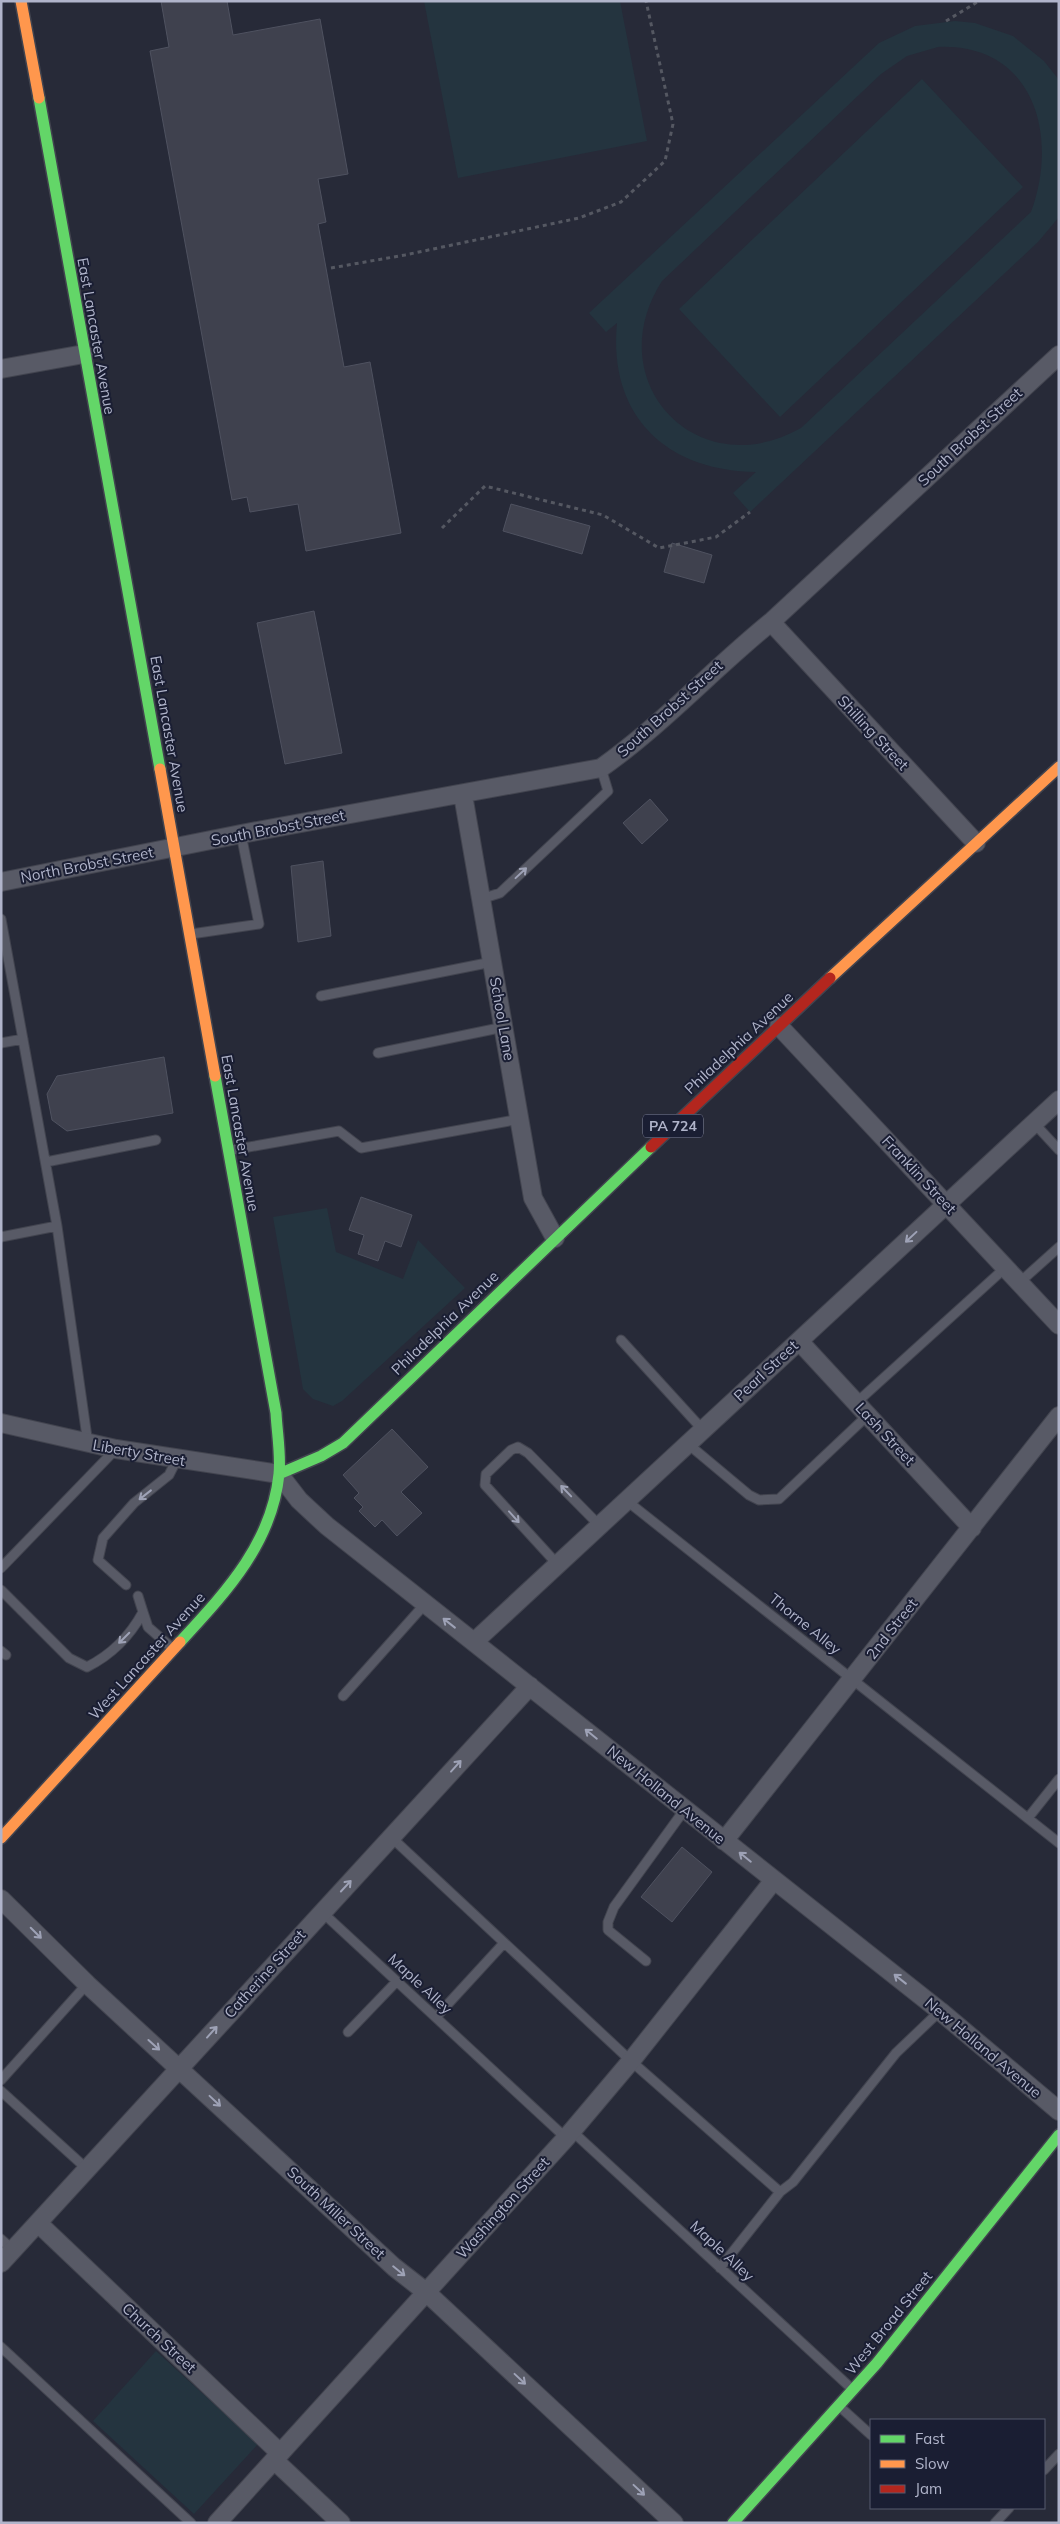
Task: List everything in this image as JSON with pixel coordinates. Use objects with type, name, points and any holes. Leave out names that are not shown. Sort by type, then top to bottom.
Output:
[{"type":"main road","name":"East Lancaster Avenue","points":[[21,1],[276,1413],[279,1474]]},
{"type":"main road","name":"Philadelphia Avenue","points":[[279,1474],[321,1456],[343,1443],[554,1238],[1059,766]]},
{"type":"main road","name":"West Lancaster Avenue","points":[[1,1838],[173,1650],[245,1568],[261,1538],[269,1516],[279,1474]]},
{"type":"main road","name":"West Broad Street","points":[[733,2523],[854,2390],[1059,2135]]},
{"type":"street","points":[[1,369],[84,354]]},
{"type":"street","name":"South Brobst Street","points":[[174,848],[601,768],[630,748],[739,648],[771,622],[1059,355]]},
{"type":"street","name":"Shilling Street","points":[[771,622],[976,843]]},
{"type":"street","name":"School Lane","points":[[462,795],[533,1198],[554,1238]]},
{"type":"street","name":"North Brobst Street","points":[[1,882],[174,848]]},
{"type":"street","name":"Franklin Street","points":[[779,1026],[1059,1325]]},
{"type":"street","name":"Pearl Street","points":[[474,1642],[1059,1100]]},
{"type":"street","name":"Lash Street","points":[[799,1341],[972,1528]]},
{"type":"street","name":"2nd Street","points":[[724,1841],[1059,1416]]},
{"type":"street","name":"Liberty Street","points":[[1,1423],[88,1444],[279,1474]]},
{"type":"street","name":"New Holland Avenue","points":[[279,1474],[299,1500],[327,1526],[940,2010],[1059,2111]]},
{"type":"street","name":"Catherine Street","points":[[5,2251],[38,2223],[530,1686]]},
{"type":"street","name":"Washington Street","points":[[217,2523],[569,2134],[631,2061],[774,1880]]},
{"type":"street","name":"South Miller Street","points":[[1,1898],[87,1984],[394,2267],[426,2292],[674,2523]]},
{"type":"street","name":"Church Street","points":[[38,2223],[277,2457],[341,2523]]},
{"type":"lane","points":[[481,899],[500,893],[608,792],[601,768]]},
{"type":"lane","points":[[188,934],[259,924],[241,834]]},
{"type":"lane","points":[[1,919],[58,1226],[88,1444]]},
{"type":"lane","points":[[321,996],[492,962]]},
{"type":"lane","points":[[378,1053],[504,1027]]},
{"type":"lane","points":[[1,1043],[23,1039]]},
{"type":"lane","points":[[229,1150],[339,1131],[361,1148],[520,1119]]},
{"type":"lane","points":[[1034,1123],[1059,1150]]},
{"type":"lane","points":[[46,1162],[156,1140]]},
{"type":"lane","points":[[1,1237],[58,1226]]},
{"type":"lane","points":[[1019,1283],[1059,1247]]},
{"type":"lane","points":[[688,1444],[748,1495],[758,1500],[770,1501],[779,1499],[800,1481],[862,1409],[1005,1268]]},
{"type":"lane","points":[[620,1340],[703,1430]]},
{"type":"lane","points":[[558,1565],[485,1486],[486,1474],[511,1450],[518,1447],[528,1453],[600,1526]]},
{"type":"lane","points":[[1,1568],[116,1449]]},
{"type":"lane","points":[[126,1586],[98,1560],[103,1538],[134,1503],[169,1475],[177,1459]]},
{"type":"lane","name":"Thorne Alley","points":[[627,1501],[1059,1843]]},
{"type":"lane","points":[[1,1590],[68,1658],[87,1667],[103,1659],[134,1628],[143,1612]]},
{"type":"lane","points":[[138,1596],[148,1627],[173,1650]]},
{"type":"lane","points":[[343,1696],[425,1604]]},
{"type":"lane","points":[[1028,1818],[1059,1779]]},
{"type":"lane","points":[[646,1962],[608,1930],[608,1922],[614,1907],[684,1809]]},
{"type":"lane","points":[[391,1838],[631,2061],[780,2192]]},
{"type":"lane","name":"Maple Alley","points":[[322,1912],[436,2017],[720,2268],[854,2390]]},
{"type":"lane","points":[[436,2017],[504,1943]]},
{"type":"lane","points":[[348,2032],[397,1981]]},
{"type":"lane","points":[[1,2080],[87,1984]]},
{"type":"lane","points":[[720,2268],[780,2192],[793,2182],[896,2053],[940,2010]]},
{"type":"lane","points":[[1,2091],[87,2169]]},
{"type":"lane","points":[[1,2347],[191,2523]]},
{"type":"lane","points":[[839,2406],[870,2434]]},
{"type":"lane","points":[[1045,2469],[1059,2454]]},
{"type":"lane","points":[[995,2523],[1008,2509]]},
{"type":"path","points":[[332,268],[579,218],[621,202],[664,160],[673,124],[646,1]]},
{"type":"path","points":[[946,21],[979,1]]},
{"type":"path","points":[[442,528],[485,486],[603,515],[659,548],[716,537],[750,512]]},
{"type":"shaded area","points":[[424,1],[620,1],[647,141],[458,178]]},
{"type":"shaded area","points":[[955,21],[975,23],[1013,36],[1044,61],[1059,80],[1059,217],[1038,242],[750,512],[733,493],[756,472],[724,469],[695,461],[670,449],[649,432],[633,410],[622,385],[617,356],[617,323],[606,332],[589,313],[879,43],[915,26]],"holes":[[[938,47],[970,50],[996,60],[1016,77],[1031,98],[1039,124],[1042,152],[1039,182],[1031,212],[801,428],[763,443],[726,444],[694,434],[669,414],[650,387],[642,354],[645,318],[662,281],[881,74],[907,56]]]},
{"type":"shaded area","points":[[922,79],[1023,187],[780,417],[679,309]]},
{"type":"shaded area","points":[[327,1208],[336,1252],[403,1279],[418,1240],[465,1288],[342,1401],[333,1406],[313,1399],[303,1389],[273,1217]]},
{"type":"shaded area","points":[[156,2351],[258,2444],[194,2514],[93,2421]]},
{"type":"building","points":[[161,1],[227,1],[233,35],[320,19],[348,174],[318,179],[326,222],[318,224],[344,367],[370,362],[401,533],[306,551],[298,504],[250,512],[247,497],[232,500],[150,51],[169,47]]},
{"type":"building","points":[[511,504],[590,526],[582,554],[503,531]]},
{"type":"building","points":[[672,543],[712,555],[704,583],[664,572]]},
{"type":"building","points":[[314,611],[342,753],[285,764],[257,623]]},
{"type":"building","points":[[650,799],[668,820],[642,844],[623,823]]},
{"type":"building","points":[[323,861],[331,936],[298,942],[291,866]]},
{"type":"building","points":[[164,1057],[173,1113],[67,1131],[52,1120],[47,1094],[57,1076]]},
{"type":"building","points":[[361,1197],[412,1215],[401,1247],[385,1241],[378,1261],[358,1254],[364,1235],[349,1230]]},
{"type":"building","points":[[392,1429],[428,1467],[401,1492],[422,1513],[397,1536],[382,1520],[375,1527],[359,1511],[363,1507],[354,1498],[359,1493],[343,1475]]},
{"type":"building","points":[[682,1847],[712,1872],[672,1922],[641,1897]]},
{"type":"traffic: fast","points":[[39,98],[160,769]]},
{"type":"traffic: fast","points":[[180,1642],[244,1566],[267,1523],[275,1499],[279,1474],[276,1413],[215,1076]]},
{"type":"traffic: fast","points":[[279,1474],[321,1456],[343,1443],[651,1147]]},
{"type":"traffic: fast","points":[[733,2523],[877,2363],[1059,2135]]},
{"type":"traffic: slow","points":[[21,1],[39,98]]},
{"type":"traffic: slow","points":[[830,978],[1059,767]]},
{"type":"traffic: slow","points":[[160,769],[215,1076]]},
{"type":"traffic: slow","points":[[1,1838],[180,1642]]},
{"type":"traffic: jam","points":[[651,1147],[830,978]]}]
